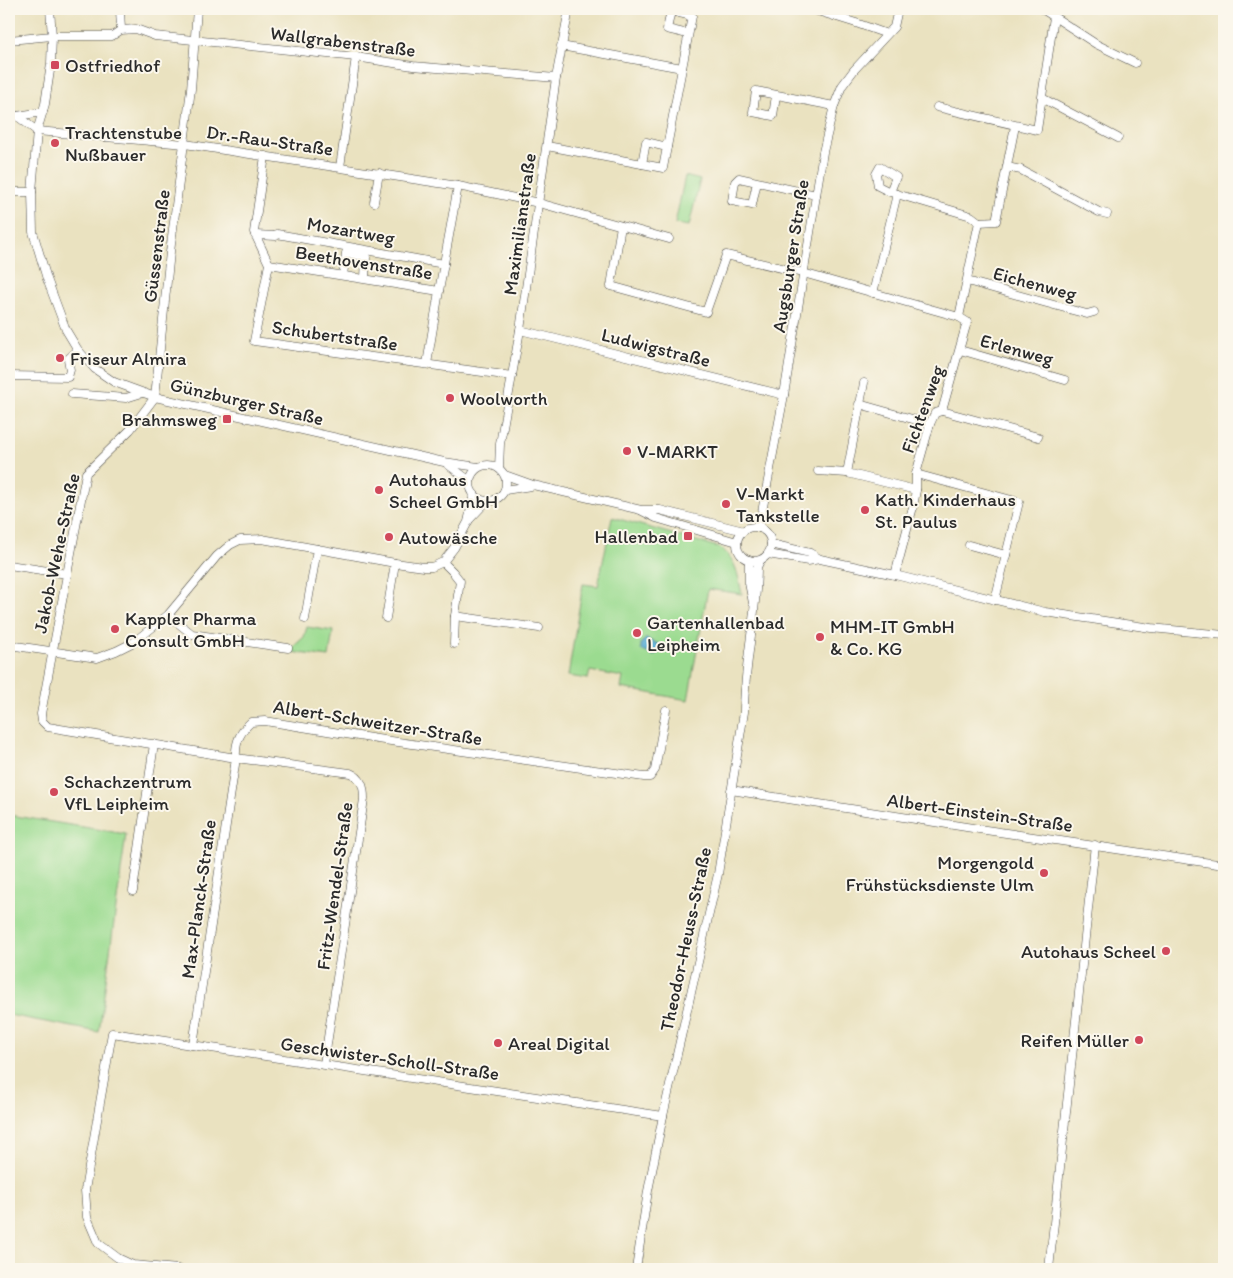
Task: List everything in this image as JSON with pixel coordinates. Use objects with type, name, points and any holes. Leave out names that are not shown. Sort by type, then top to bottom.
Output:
[{"type":"street","name":"Günzburger Straße","points":[[50,9],[52,36],[50,70],[43,112],[37,131],[32,192],[33,232],[46,276],[66,330],[78,350],[95,369],[114,382],[155,397],[444,462],[478,467]]},
{"type":"street","points":[[120,9],[121,30]]},
{"type":"street","name":"Güssenstraße","points":[[155,397],[170,257],[185,144],[196,39],[197,9]]},
{"type":"street","name":"Maximilianstraße","points":[[499,468],[500,444],[520,330],[561,46],[569,9]]},
{"type":"street","points":[[811,9],[853,21],[887,34]]},
{"type":"street","name":"Augsburger Straße","points":[[759,528],[784,395],[823,152],[834,106],[842,86],[848,78],[864,58],[894,27],[898,9]]},
{"type":"street","points":[[1042,9],[1096,44],[1135,63]]},
{"type":"street","points":[[937,107],[1037,130],[1054,17]]},
{"type":"street","name":"Wallgrabenstraße","points":[[9,40],[52,36],[112,36],[121,30],[136,30],[154,36],[356,57],[413,66],[556,78]]},
{"type":"street","points":[[547,146],[663,168],[688,34]]},
{"type":"street","points":[[561,46],[682,68]]},
{"type":"street","points":[[340,167],[356,57]]},
{"type":"street","points":[[776,95],[834,106]]},
{"type":"street","points":[[1042,98],[1118,138]]},
{"type":"street","points":[[13,115],[43,112]]},
{"type":"street","points":[[13,115],[37,131]]},
{"type":"street","points":[[873,293],[894,193],[971,216],[979,222],[996,221],[1015,126]]},
{"type":"street","name":"Dr.-Rau-Straße","points":[[37,131],[185,144],[458,186],[539,202],[669,239]]},
{"type":"street","points":[[642,164],[646,142],[667,146]]},
{"type":"street","points":[[265,156],[254,232],[269,264]]},
{"type":"street","points":[[1007,167],[1021,170],[1099,212],[1107,214]]},
{"type":"street","points":[[374,202],[379,173]]},
{"type":"street","points":[[756,182],[816,195]]},
{"type":"street","name":"Beethovenstraße","points":[[269,264],[343,274],[439,291],[458,186]]},
{"type":"street","points":[[9,192],[32,192]]},
{"type":"street","points":[[621,226],[611,286],[706,312],[726,255],[803,273],[959,317],[979,222]]},
{"type":"street","name":"Mozartweg","points":[[255,235],[276,236],[277,234],[444,264]]},
{"type":"street","points":[[343,274],[346,253],[366,258],[365,278]]},
{"type":"street","name":"Schubertstraße","points":[[269,264],[254,341],[512,376]]},
{"type":"street","name":"Eichenweg","points":[[967,281],[1087,314],[1094,312]]},
{"type":"street","points":[[427,364],[439,291]]},
{"type":"street","name":"Fichtenweg","points":[[895,575],[916,490],[916,474],[930,424],[935,413],[942,411],[967,322],[959,317]]},
{"type":"street","name":"Ludwigstraße","points":[[520,330],[784,395]]},
{"type":"street","points":[[9,376],[68,376],[70,370],[68,359],[78,350]]},
{"type":"street","name":"Erlenweg","points":[[960,350],[1065,380]]},
{"type":"street","points":[[847,473],[864,383]]},
{"type":"street","points":[[72,394],[126,398],[142,393]]},
{"type":"street","name":"Jakob-Wehe-Straße","points":[[52,651],[86,473],[130,430],[155,397]]},
{"type":"street","points":[[859,404],[930,424]]},
{"type":"street","points":[[942,411],[1038,437]]},
{"type":"street","name":"Maximilianstraße","points":[[490,464],[500,444]]},
{"type":"street","name":"Günzburger Straße","points":[[444,462],[470,481]]},
{"type":"street","points":[[490,464],[499,468],[505,475],[507,483],[505,490],[497,499],[487,501],[480,499],[474,494],[470,481],[478,467],[490,464]]},
{"type":"street","points":[[818,471],[847,473],[916,490]]},
{"type":"street","points":[[916,474],[1019,502],[996,600]]},
{"type":"street","points":[[505,475],[533,485],[640,510],[660,510],[744,531],[751,528],[759,528],[768,534],[772,544],[768,554],[760,560],[748,560],[740,553],[738,542],[744,531]]},
{"type":"street","points":[[505,490],[533,485]]},
{"type":"street","points":[[468,522],[474,494]]},
{"type":"street","points":[[9,645],[97,658],[116,651],[134,642],[168,615],[217,556],[230,545],[240,540],[262,539],[395,563],[432,567],[443,562],[450,555],[468,522],[487,501]]},
{"type":"street","points":[[640,510],[656,518],[738,542]]},
{"type":"street","points":[[772,544],[810,553],[820,559],[895,575],[1045,612],[1094,620],[1224,635]]},
{"type":"street","points":[[969,545],[1006,555]]},
{"type":"street","points":[[304,619],[317,550]]},
{"type":"street","points":[[768,554],[808,561],[820,559]]},
{"type":"street","name":"Theodor-Heuss-Straße","points":[[748,560],[749,583],[755,615]]},
{"type":"street","name":"Theodor-Heuss-Straße","points":[[636,1269],[648,1191],[663,1116],[718,874],[744,712],[744,695],[755,615],[757,567],[760,560]]},
{"type":"street","points":[[443,562],[460,581],[455,616],[454,644]]},
{"type":"street","points":[[386,618],[395,563]]},
{"type":"street","points":[[9,565],[67,574]]},
{"type":"street","points":[[168,615],[192,634],[288,648]]},
{"type":"street","points":[[455,616],[539,628]]},
{"type":"street","points":[[52,651],[41,714],[42,721],[48,727],[236,758]]},
{"type":"street","name":"Albert-Schweitzer-Straße","points":[[236,758],[235,746],[243,730],[251,722],[265,721],[644,778],[650,777],[655,770],[666,710]]},
{"type":"street","points":[[133,891],[154,744]]},
{"type":"street","name":"Max-Planck-Straße","points":[[193,1045],[236,758]]},
{"type":"street","name":"Fritz-Wendel-Straße","points":[[236,758],[350,773],[356,775],[364,790],[324,1064]]},
{"type":"street","name":"Albert-Einstein-Straße","points":[[730,790],[979,829],[1224,864]]},
{"type":"street","points":[[1049,1269],[1095,845]]},
{"type":"street","name":"Geschwister-Scholl-Straße","points":[[178,1269],[133,1265],[118,1258],[98,1243],[88,1217],[85,1190],[112,1033],[663,1116]]},
{"type":"green space","points":[[685,176],[700,180],[689,226],[675,224]]},
{"type":"green space","name":"Gartenhallenbad Leipheim","points":[[612,517],[718,547],[729,556],[735,567],[742,594],[708,589],[688,700],[621,688],[623,677],[590,671],[588,679],[568,676],[583,584],[598,586]]},
{"type":"green space","points":[[307,627],[333,631],[329,657],[292,652],[293,647],[304,637]]},
{"type":"green space","points":[[9,815],[126,834],[99,1032],[9,1015]]},
{"type":"water","points":[[647,638],[659,644],[659,652],[654,656],[641,650],[641,643]]},
{"type":"place","name":"Ostfriedhof","points":[[55,65]]},
{"type":"place","name":"Trachtenstube Nußbauer","points":[[55,143]]},
{"type":"place","name":"Friseur Almira","points":[[60,358]]},
{"type":"place","name":"Woolworth","points":[[450,398]]},
{"type":"place","name":"Brahmsweg","points":[[227,419]]},
{"type":"place","name":"V-MARKT","points":[[627,451]]},
{"type":"place","name":"Autohaus Scheel GmbH","points":[[379,490]]},
{"type":"place","name":"V-Markt Tankstelle","points":[[726,504]]},
{"type":"place","name":"Kath. Kinderhaus St. Paulus","points":[[865,510]]},
{"type":"place","name":"Hallenbad","points":[[688,536]]},
{"type":"place","name":"Autowäsche","points":[[389,537]]},
{"type":"place","name":"Kappler Pharma Consult GmbH","points":[[115,629]]},
{"type":"place","name":"Gartenhallenbad Leipheim","points":[[637,633]]},
{"type":"place","name":"MHM-IT GmbH & Co. KG","points":[[820,637]]},
{"type":"place","name":"Schachzentrum VfL Leipheim","points":[[54,792]]},
{"type":"place","name":"Morgengold Frühstücksdienste Ulm","points":[[1044,873]]},
{"type":"place","name":"Autohaus Scheel","points":[[1166,951]]},
{"type":"place","name":"Reifen Müller","points":[[1139,1040]]},
{"type":"place","name":"Areal Digital","points":[[498,1043]]}]
